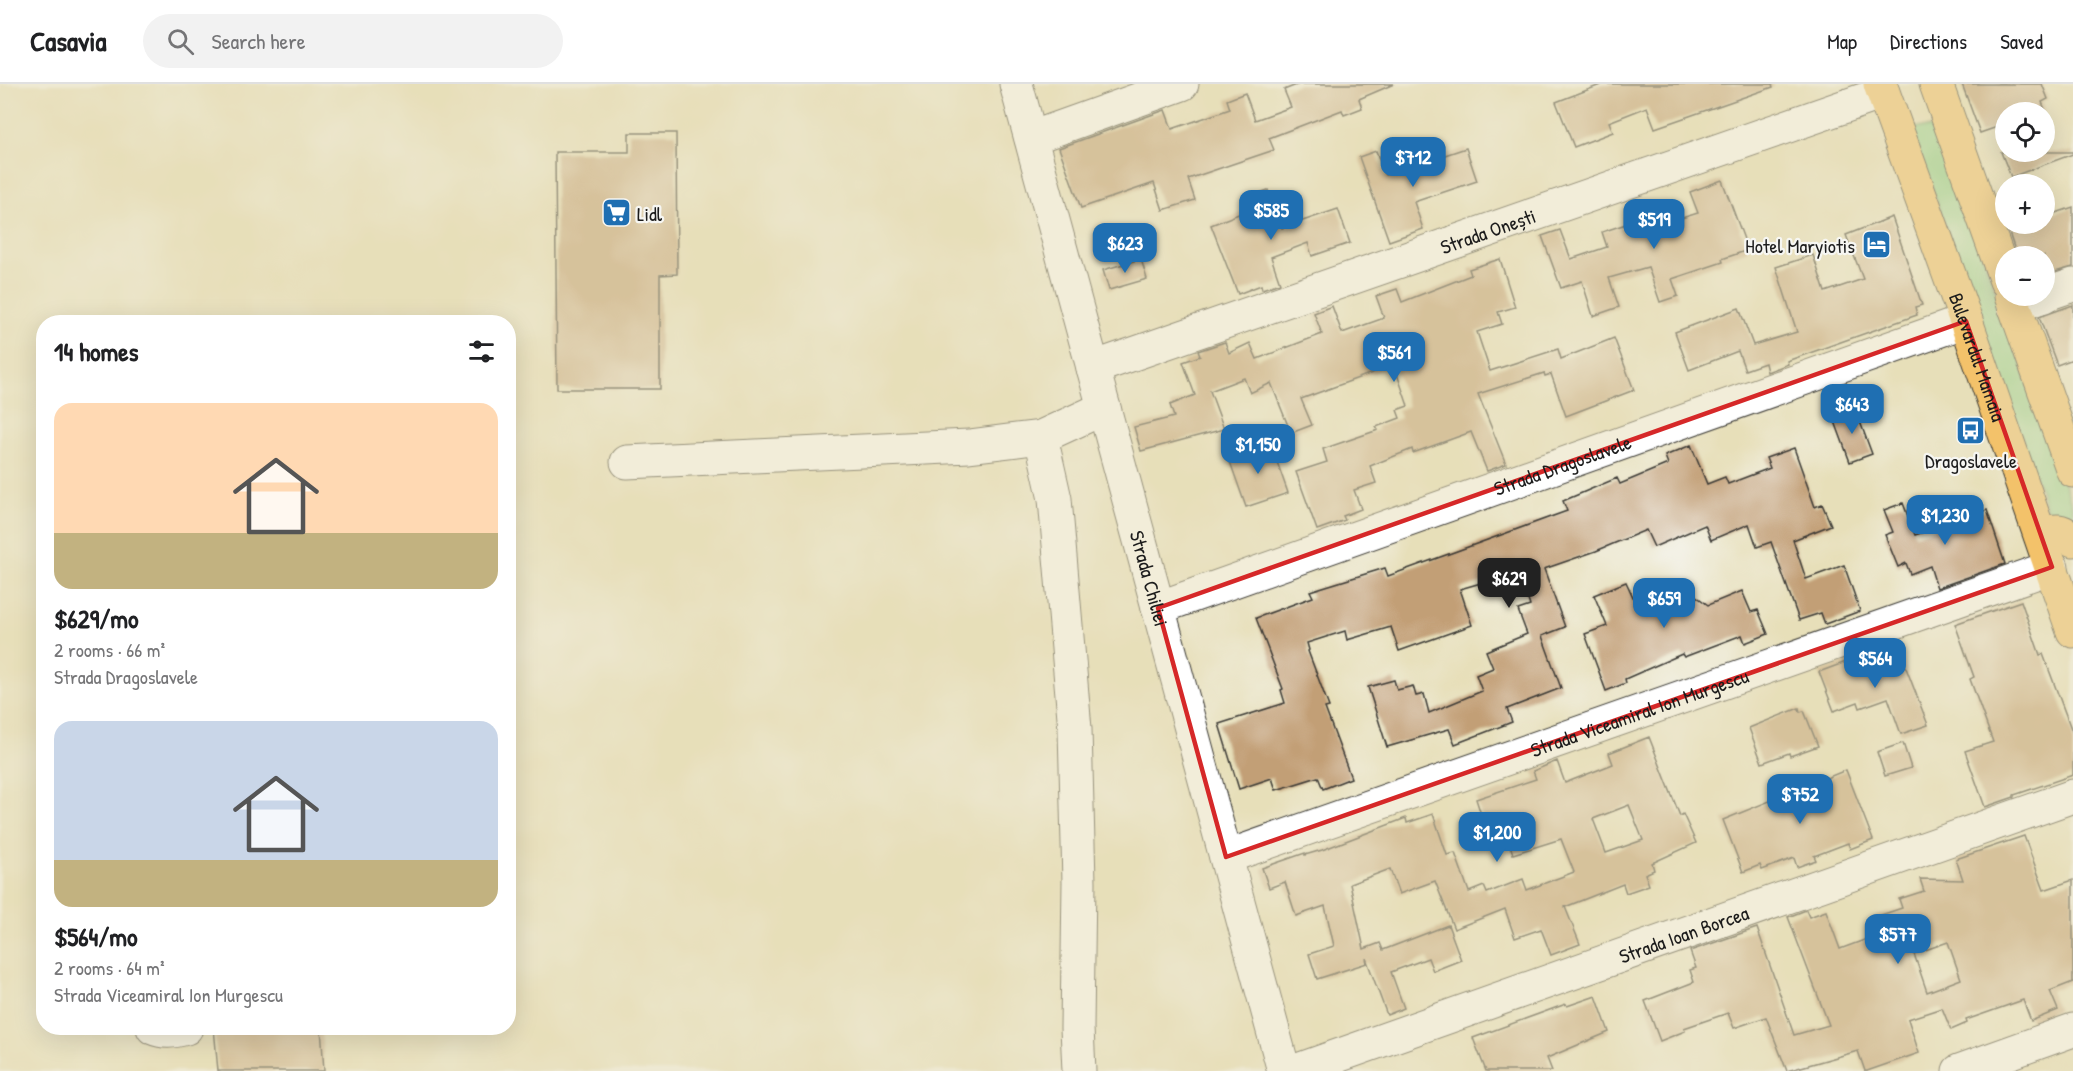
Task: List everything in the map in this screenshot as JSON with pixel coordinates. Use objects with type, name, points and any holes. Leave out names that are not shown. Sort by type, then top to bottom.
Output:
[{"type":"main road","points":[[1884,87],[1905,114],[1917,119],[1927,119],[1937,115],[1940,95]]},
{"type":"main road","name":"Bulevardul Mamaia","points":[[1884,87],[2073,631]]},
{"type":"main road","points":[[1940,95],[2003,246]]},
{"type":"main road","points":[[2027,306],[2073,471]]},
{"type":"main road","points":[[2040,534],[2056,529],[2066,532],[2073,540]]},
{"type":"street","name":"Strada Chiliei","points":[[1016,84],[1284,1071]]},
{"type":"street","points":[[1031,138],[1182,84]]},
{"type":"street","name":"Strada Onești","points":[[1093,368],[1884,87]]},
{"type":"street","points":[[2055,289],[2073,285]]},
{"type":"street","name":"Strada Dragoslavele","points":[[1158,609],[1966,321]]},
{"type":"street","points":[[627,462],[969,446],[1041,436],[1104,408]]},
{"type":"street","points":[[1041,436],[1055,499],[1075,729],[1079,882],[1077,1028],[1079,1071]]},
{"type":"street","name":"Strada Viceamiral Ion Murgescu","points":[[1226,857],[2052,567]]},
{"type":"street","name":"Strada Ioan Borcea","points":[[1295,1071],[2073,796]]},
{"type":"street","points":[[1959,1071],[2073,1030]]},
{"type":"highlighted area","points":[[1966,321],[2052,567],[1226,857],[1158,608]]},
{"type":"green space","points":[[1937,126],[1995,289],[1995,306],[2001,306],[2073,508],[2073,519],[2052,512],[2048,513],[1910,127]]},
{"type":"building","points":[[1299,84],[1394,84],[1359,99],[1362,108],[1344,115],[1342,110],[1269,138],[1274,150],[1188,179],[1195,200],[1163,210],[1154,183],[1081,208],[1059,148],[1165,110],[1172,129],[1230,109],[1227,100],[1245,93],[1255,120],[1291,107],[1284,90]]},
{"type":"building","points":[[1603,84],[1772,84],[1773,87],[1655,128],[1647,107],[1609,122],[1613,132],[1574,147],[1556,102]]},
{"type":"building","points":[[1962,84],[2042,84],[2048,99],[2042,102],[1995,102],[1995,128],[1980,133]]},
{"type":"building","name":"Lidl","points":[[629,133],[676,133],[677,274],[660,275],[660,389],[557,389],[555,152],[629,152]]},
{"type":"building","points":[[1466,148],[1477,181],[1414,202],[1423,229],[1389,241],[1359,157],[1376,151],[1385,175]]},
{"type":"building","points":[[2055,152],[2073,152],[2073,154],[2055,161]]},
{"type":"building","points":[[2005,162],[2051,162],[2019,174],[2010,174]]},
{"type":"building","points":[[1722,180],[1748,250],[1722,259],[1723,262],[1672,279],[1678,296],[1660,302],[1648,267],[1609,278],[1619,307],[1593,316],[1582,281],[1561,288],[1542,236],[1560,230],[1571,259],[1607,247],[1602,232],[1629,223],[1633,233],[1698,213],[1690,192]]},
{"type":"building","points":[[1268,190],[1282,228],[1338,209],[1350,243],[1312,256],[1308,243],[1271,257],[1280,283],[1262,289],[1261,285],[1238,294],[1211,225],[1254,208],[1250,196]]},
{"type":"building","points":[[2073,207],[2073,267],[2055,272],[2055,246],[2014,246],[2009,234],[2055,234],[2055,213]]},
{"type":"building","points":[[1892,217],[1922,305],[1915,307],[1917,315],[1787,361],[1788,364],[1767,372],[1765,363],[1745,370],[1738,351],[1689,370],[1675,332],[1739,308],[1753,345],[1797,332],[1776,267],[1813,255],[1825,292],[1863,279],[1846,235]]},
{"type":"building","points":[[1141,259],[1147,279],[1109,290],[1103,270]]},
{"type":"building","points":[[1500,259],[1515,307],[1498,312],[1502,324],[1477,332],[1490,371],[1558,349],[1561,359],[1614,338],[1634,390],[1566,416],[1551,374],[1545,376],[1544,373],[1478,394],[1506,464],[1487,471],[1471,432],[1413,453],[1412,449],[1370,466],[1376,483],[1354,490],[1361,509],[1343,516],[1345,520],[1317,530],[1296,472],[1327,462],[1323,449],[1378,430],[1376,427],[1400,418],[1397,410],[1408,406],[1394,365],[1301,399],[1312,425],[1291,433],[1271,383],[1250,393],[1244,378],[1210,391],[1224,429],[1141,451],[1134,427],[1174,417],[1170,405],[1195,395],[1183,362],[1200,356],[1198,351],[1225,342],[1229,353],[1250,343],[1257,359],[1322,334],[1314,313],[1332,306],[1342,333],[1384,318],[1376,296],[1397,289],[1402,302],[1471,275],[1469,269]]},
{"type":"building","points":[[2073,305],[2073,359],[2057,365],[2039,317]]},
{"type":"building","points":[[1855,408],[1872,454],[1850,462],[1833,416]]},
{"type":"building","points":[[1270,442],[1288,493],[1246,507],[1228,456]]},
{"type":"building","points":[[1691,445],[1707,484],[1725,477],[1728,484],[1770,468],[1766,458],[1794,448],[1815,507],[1822,504],[1831,525],[1793,540],[1806,579],[1844,565],[1860,611],[1825,624],[1821,613],[1799,620],[1771,542],[1757,547],[1749,524],[1711,540],[1705,525],[1654,547],[1646,530],[1544,569],[1565,627],[1542,636],[1561,688],[1507,709],[1512,722],[1455,744],[1449,729],[1387,747],[1368,687],[1394,680],[1397,690],[1413,686],[1416,696],[1424,694],[1429,713],[1482,691],[1476,675],[1493,668],[1486,651],[1527,634],[1518,610],[1530,606],[1519,572],[1460,589],[1472,625],[1399,651],[1391,627],[1347,640],[1345,631],[1307,643],[1329,707],[1325,708],[1351,778],[1323,789],[1318,777],[1276,790],[1272,778],[1239,789],[1219,724],[1285,703],[1281,690],[1283,689],[1256,618],[1313,597],[1310,591],[1385,568],[1388,576],[1567,511],[1563,501],[1617,478],[1620,484],[1668,464],[1665,456]]},
{"type":"building","points":[[1903,503],[1915,535],[1987,510],[2005,564],[1937,588],[1930,566],[1910,574],[1906,563],[1898,567],[1885,535],[1893,532],[1884,510]]},
{"type":"building","points":[[1626,582],[1634,599],[1676,583],[1679,591],[1696,596],[1708,605],[1742,591],[1751,612],[1758,610],[1768,634],[1745,643],[1742,635],[1684,657],[1682,654],[1625,679],[1626,683],[1606,691],[1585,634],[1607,626],[1594,595]]},
{"type":"building","points":[[2021,601],[2040,655],[2043,654],[2073,734],[2073,775],[1985,807],[1965,751],[1993,742],[1970,679],[1974,677],[1955,624]]},
{"type":"building","points":[[1870,653],[1876,670],[1903,660],[1928,725],[1901,734],[1888,698],[1860,708],[1858,702],[1834,711],[1819,672]]},
{"type":"building","points":[[1799,708],[1800,712],[1804,711],[1818,746],[1762,763],[1749,728]]},
{"type":"building","points":[[1649,737],[1680,816],[1683,814],[1696,843],[1652,863],[1654,870],[1645,874],[1649,885],[1626,893],[1623,884],[1565,907],[1580,944],[1551,955],[1541,929],[1515,938],[1505,909],[1454,929],[1435,881],[1399,894],[1390,869],[1350,884],[1364,949],[1380,943],[1383,950],[1448,925],[1461,960],[1433,971],[1428,958],[1391,972],[1404,1008],[1387,1015],[1366,958],[1367,963],[1317,979],[1309,954],[1334,946],[1325,906],[1296,916],[1285,882],[1269,888],[1262,868],[1305,853],[1305,855],[1322,850],[1406,818],[1407,823],[1433,814],[1447,855],[1455,853],[1469,892],[1484,886],[1487,893],[1523,879],[1527,890],[1574,872],[1561,839],[1513,854],[1507,836],[1490,842],[1476,799],[1536,779],[1533,771],[1557,761],[1565,783],[1613,764],[1609,753]],"holes":[[[1629,805],[1643,840],[1606,853],[1593,819]]]},
{"type":"building","points":[[1903,743],[1911,768],[1885,776],[1877,752]]},
{"type":"building","points":[[1846,770],[1873,840],[1850,849],[1848,843],[1814,856],[1816,860],[1797,867],[1794,858],[1762,870],[1760,865],[1743,872],[1723,820]]},
{"type":"building","points":[[2024,836],[2044,890],[2073,880],[2073,982],[2050,991],[2058,1010],[2031,1021],[2023,1000],[1966,1020],[1967,1023],[1951,1030],[1942,1008],[1908,1019],[1919,1053],[1867,1071],[1865,1071],[1858,1051],[1787,1071],[1766,1017],[1734,1028],[1728,1013],[1684,1028],[1685,1031],[1660,1041],[1645,1001],[1694,982],[1690,970],[1696,968],[1690,951],[1757,928],[1794,1035],[1829,1025],[1788,917],[1806,910],[1809,917],[1826,911],[1840,949],[1878,935],[1872,918],[1902,908],[1899,899],[1924,891],[1920,879],[1963,880],[1956,859]],"holes":[[[1948,942],[1961,979],[1927,992],[1914,954]]]},
{"type":"building","points":[[1596,996],[1609,1032],[1547,1058],[1552,1071],[1486,1071],[1473,1038],[1566,1004],[1567,1006]]},
{"type":"building","points":[[215,1035],[321,1035],[324,1071],[218,1071]]},
{"type":"place","name":"Lidl","points":[[616,213]]},
{"type":"place","name":"Hotel Maryiotis","points":[[1876,245]]},
{"type":"place","name":"Dragoslavele","points":[[1971,430]]}]
